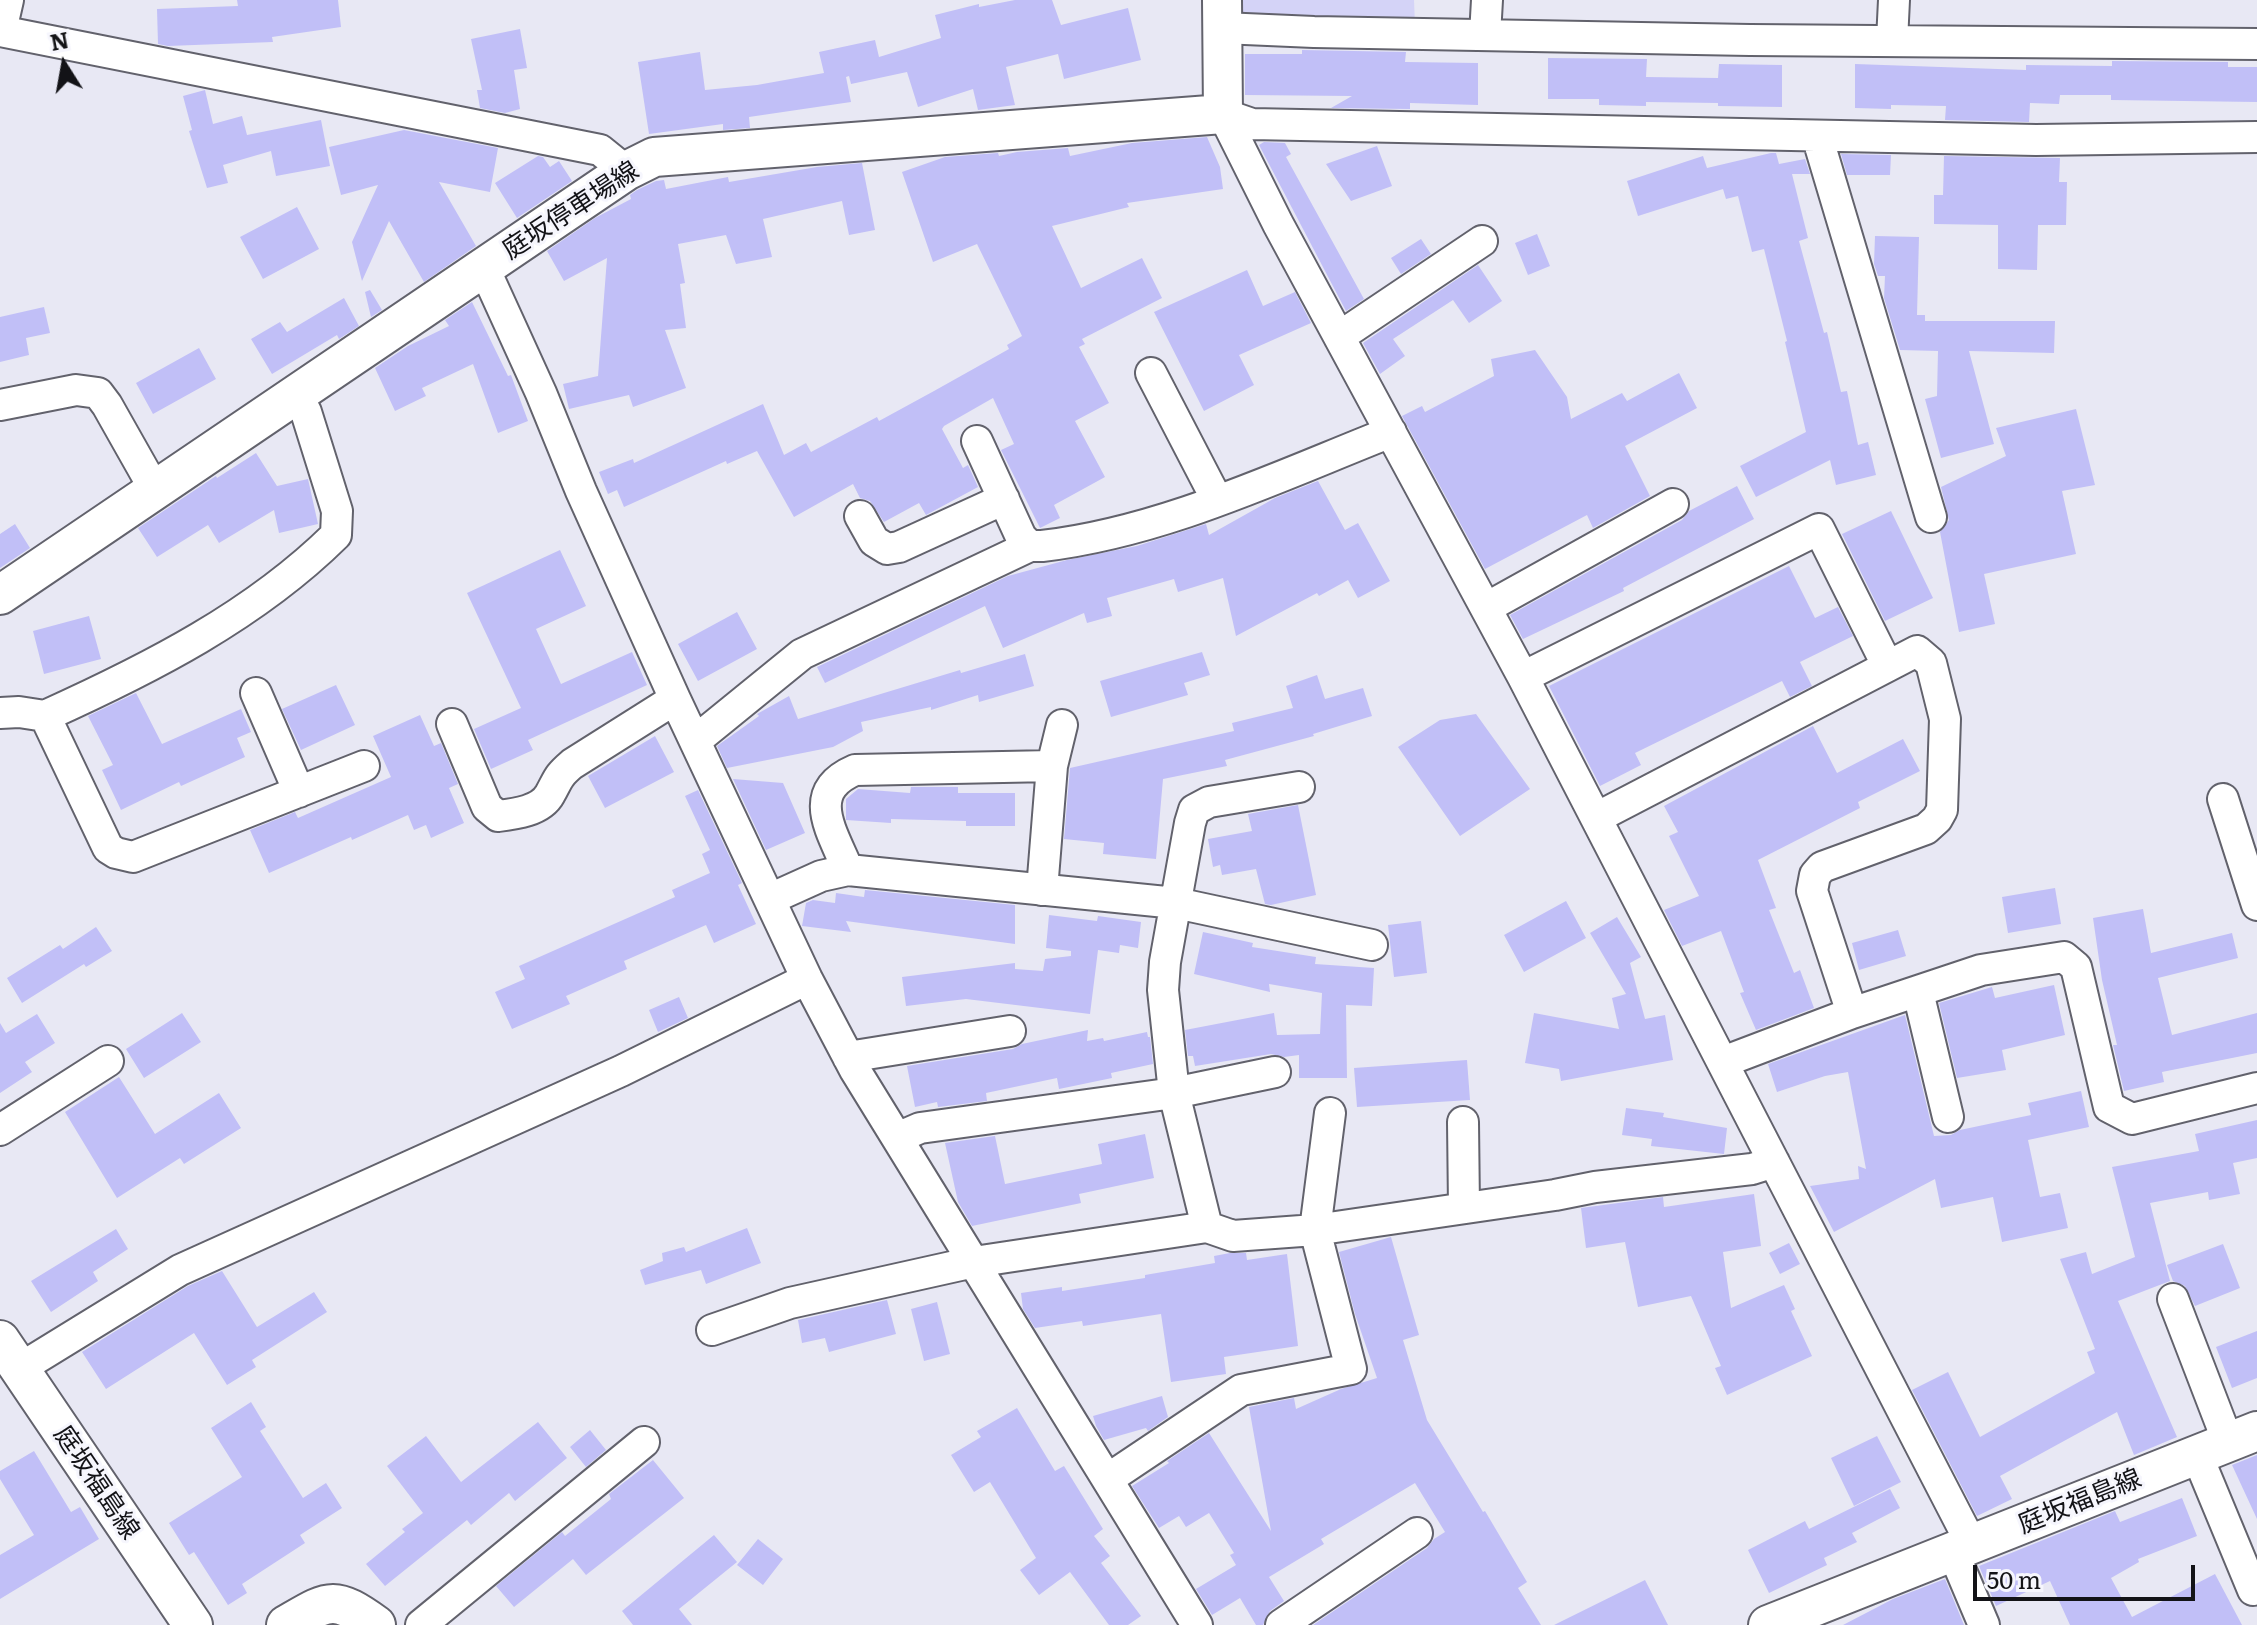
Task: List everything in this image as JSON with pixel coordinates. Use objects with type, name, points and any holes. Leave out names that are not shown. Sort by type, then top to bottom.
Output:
[{"type":"main road","points":[[1222,14],[1223,114]]},
{"type":"main road","name":"庭坂停車場線","points":[[0,595],[626,171],[654,157],[1223,114]]},
{"type":"main road","name":"庭坂福島線","points":[[9,1354],[193,1625]]},
{"type":"main road","name":"庭坂福島線","points":[[1768,1625],[2227,1443]]},
{"type":"main road","points":[[286,1625],[321,1605],[336,1603],[350,1607],[376,1625]]},
{"type":"street","points":[[8,0],[0,31],[600,150],[626,171]]},
{"type":"street","points":[[1485,35],[1487,0]]},
{"type":"street","points":[[1892,41],[1894,0]]},
{"type":"street","points":[[1222,14],[1485,35],[2257,44]]},
{"type":"street","points":[[1223,114],[1252,124],[2036,140],[2257,137]]},
{"type":"street","points":[[1223,114],[1339,337],[1523,677],[1774,1162],[1962,1548],[1984,1625]]},
{"type":"street","points":[[1817,136],[1931,517]]},
{"type":"street","points":[[1339,337],[1482,241]]},
{"type":"street","points":[[484,268],[675,699],[807,979],[848,1057],[1197,1625]]},
{"type":"street","points":[[1151,373],[1217,500]]},
{"type":"street","points":[[0,405],[76,390],[98,393],[155,490]]},
{"type":"street","points":[[0,713],[45,716],[193,644],[299,569],[336,535],[339,522],[337,511],[306,412],[297,395]]},
{"type":"street","points":[[695,741],[802,654],[1030,546],[1061,544],[1128,528],[1217,500],[1391,432]]},
{"type":"street","points":[[977,441],[1021,537],[1030,546]]},
{"type":"street","points":[[860,516],[874,541],[887,549],[899,547],[1004,499]]},
{"type":"street","points":[[1486,608],[1673,504]]},
{"type":"street","points":[[1523,677],[1819,529],[1887,665]]},
{"type":"street","points":[[1596,818],[1917,651],[1931,663],[1945,719],[1942,810],[1926,829],[1822,867],[1815,875],[1812,891],[1852,1013]]},
{"type":"street","points":[[256,693],[299,792]]},
{"type":"street","points":[[452,724],[487,807],[498,816],[525,812],[549,797],[558,776],[572,764],[675,699]]},
{"type":"street","points":[[45,716],[108,848],[133,857],[364,766]]},
{"type":"street","points":[[1042,890],[1052,766],[1062,725]]},
{"type":"street","points":[[848,870],[826,817],[825,806],[831,784],[839,777],[855,770],[1052,766]]},
{"type":"street","points":[[1207,1227],[1174,1093],[1163,990],[1165,962],[1194,810],[1209,802],[1299,787]]},
{"type":"street","points":[[2223,799],[2257,905]]},
{"type":"street","points":[[770,899],[821,876],[848,870],[1176,903],[1372,945]]},
{"type":"street","points":[[1723,1062],[1852,1013],[1981,970],[2064,957],[2076,967],[2109,1107],[2132,1119],[2257,1088]]},
{"type":"street","points":[[9,1354],[180,1270],[579,1090],[807,979]]},
{"type":"street","points":[[1918,992],[1948,1117]]},
{"type":"street","points":[[848,1057],[1010,1031]]},
{"type":"street","points":[[0,1130],[108,1061]]},
{"type":"street","points":[[897,1138],[920,1128],[1174,1093],[1275,1072]]},
{"type":"street","points":[[1108,1479],[1241,1390],[1351,1369],[1315,1230],[1330,1113]]},
{"type":"street","points":[[1463,1122],[1464,1208]]},
{"type":"street","points":[[712,1330],[790,1303],[974,1262],[1207,1227],[1233,1236],[1315,1230],[1595,1187],[1752,1169],[1774,1162]]},
{"type":"street","points":[[2173,1299],[2227,1443],[2253,1590]]},
{"type":"street","points":[[421,1625],[644,1442]]},
{"type":"street","points":[[1281,1625],[1417,1533]]},
{"type":"shaded area","points":[[1230,0],[1414,0],[1415,25],[1230,20]]},
{"type":"building","points":[[237,0],[338,0],[341,27],[272,37],[273,42],[158,44],[157,9],[238,6]]},
{"type":"building","points":[[1015,0],[1052,0],[1061,25],[1128,8],[1141,60],[1064,79],[1058,54],[1006,67],[1015,105],[978,110],[973,89],[918,107],[907,72],[851,84],[849,76],[846,77],[851,102],[749,117],[750,128],[723,130],[723,124],[649,134],[638,62],[700,52],[705,90],[757,85],[824,73],[819,52],[875,40],[879,57],[941,38],[935,15],[979,4],[979,7]]},
{"type":"building","points":[[520,29],[527,68],[514,70],[520,109],[505,113],[480,108],[477,90],[482,90],[471,39]]},
{"type":"building","points":[[1302,50],[1406,52],[1405,62],[1478,63],[1478,105],[1410,103],[1410,109],[1331,108],[1352,96],[1245,95],[1245,54],[1302,54]]},
{"type":"building","points":[[1548,58],[1647,59],[1646,77],[1718,78],[1719,64],[1782,65],[1782,107],[1646,102],[1646,106],[1599,105],[1599,99],[1548,99]]},
{"type":"building","points":[[2112,61],[2228,62],[2228,67],[2257,67],[2257,102],[2111,100],[2111,95],[2060,95],[2059,104],[2030,103],[2029,122],[1945,120],[1946,106],[1855,108],[1855,64],[2026,70],[2026,65],[2112,66]]},
{"type":"building","points":[[205,90],[213,124],[242,116],[247,135],[321,120],[330,166],[276,176],[271,151],[223,165],[228,183],[207,188],[189,131],[192,130],[183,96]]},
{"type":"building","points":[[404,130],[498,148],[490,192],[439,182],[476,246],[424,282],[389,221],[362,281],[352,242],[378,185],[341,195],[329,147]]},
{"type":"building","points":[[1207,137],[1220,167],[1223,189],[1127,203],[1129,207],[1052,226],[1081,288],[1142,258],[1162,298],[1082,339],[1085,344],[1079,347],[1109,403],[1075,421],[1105,477],[1054,505],[1060,518],[1040,528],[1001,450],[1014,444],[993,398],[942,429],[963,468],[968,465],[978,487],[926,515],[919,503],[884,522],[870,501],[860,498],[853,484],[794,517],[757,451],[727,464],[726,461],[624,507],[617,490],[608,494],[599,472],[633,459],[634,463],[763,404],[784,455],[806,443],[811,452],[877,417],[879,421],[934,391],[1009,349],[1007,345],[1022,336],[977,244],[933,262],[902,172],[945,157],[998,153],[999,156],[1068,148],[1070,156],[1132,143]]},
{"type":"building","points":[[1264,142],[1285,143],[1291,154],[1286,157],[1364,299],[1346,311],[1259,145]]},
{"type":"building","points":[[1377,146],[1392,186],[1351,201],[1326,164]]},
{"type":"building","points":[[1776,153],[1779,164],[1805,159],[1810,174],[1792,174],[1808,238],[1799,241],[1824,333],[1827,332],[1841,392],[1847,391],[1858,445],[1868,442],[1876,475],[1836,485],[1830,460],[1756,497],[1740,466],[1806,432],[1764,249],[1752,252],[1738,196],[1726,199],[1723,189],[1638,216],[1627,181],[1703,156],[1707,168]]},
{"type":"building","points":[[1841,154],[1891,155],[1890,175],[1847,175]]},
{"type":"building","points":[[538,156],[543,157],[550,167],[559,161],[572,181],[517,218],[495,183]]},
{"type":"building","points":[[1944,156],[2060,158],[2059,182],[2067,182],[2066,225],[2038,225],[2037,270],[1998,269],[1998,225],[1934,224],[1934,195],[1943,195]]},
{"type":"building","points":[[862,163],[875,230],[849,235],[842,201],[763,219],[772,257],[736,264],[726,235],[678,244],[685,283],[680,284],[686,328],[665,330],[686,388],[633,407],[629,395],[569,409],[563,384],[598,376],[607,258],[564,281],[547,251],[595,218],[631,199],[630,195],[637,190],[656,181],[664,180],[666,189],[728,177],[729,182],[817,167]]},
{"type":"building","points":[[297,207],[319,249],[263,279],[240,237]]},
{"type":"building","points":[[1537,234],[1550,266],[1528,275],[1515,243]]},
{"type":"building","points":[[1875,236],[1919,237],[1917,315],[1925,315],[1925,321],[2055,321],[2054,353],[1969,351],[1994,444],[1941,458],[1925,399],[1937,396],[1938,351],[1900,350],[1884,298],[1885,276],[1878,276],[1874,264]]},
{"type":"building","points":[[1421,239],[1431,254],[1401,274],[1391,258]]},
{"type":"building","points":[[1478,265],[1502,301],[1469,323],[1453,300],[1393,339],[1405,356],[1380,374],[1363,343]]},
{"type":"building","points":[[1247,270],[1263,306],[1295,292],[1311,323],[1239,355],[1254,385],[1204,411],[1154,312]]},
{"type":"building","points":[[370,290],[382,310],[371,317],[365,292]]},
{"type":"building","points":[[344,298],[359,326],[339,339],[337,335],[272,374],[251,339],[280,322],[287,332]]},
{"type":"building","points":[[472,302],[508,376],[511,375],[528,421],[498,433],[473,364],[422,388],[426,396],[395,411],[375,368],[408,346],[449,326],[445,320]]},
{"type":"building","points":[[44,307],[50,333],[26,338],[29,355],[0,362],[0,317]]},
{"type":"building","points":[[199,348],[216,379],[153,414],[136,383]]},
{"type":"building","points":[[1535,350],[1567,397],[1571,419],[1622,393],[1627,401],[1679,373],[1697,408],[1625,446],[1650,496],[1593,528],[1587,515],[1485,569],[1402,416],[1422,406],[1425,412],[1494,376],[1491,359]]},
{"type":"building","points":[[2076,409],[2095,485],[2062,491],[2076,554],[1984,574],[1995,624],[1959,632],[1940,532],[1949,520],[1941,487],[2006,456],[1996,428]]},
{"type":"building","points":[[256,453],[277,486],[308,479],[318,524],[279,533],[274,510],[219,543],[208,525],[157,557],[138,528]]},
{"type":"building","points":[[1318,481],[1345,530],[1358,523],[1390,581],[1358,598],[1348,580],[1236,636],[1223,578],[1178,592],[1174,579],[1107,598],[1112,616],[1087,623],[1084,613],[1003,648],[985,606],[825,683],[817,667],[1008,576],[1137,546],[1206,524],[1209,535],[1275,498]]},
{"type":"building","points":[[1737,486],[1754,519],[1623,588],[1624,591],[1523,639],[1510,615]]},
{"type":"building","points":[[1891,511],[1933,598],[1885,621],[1842,534]]},
{"type":"building","points":[[15,524],[30,548],[0,568],[0,534]]},
{"type":"building","points":[[560,550],[586,606],[536,629],[561,684],[632,652],[647,685],[528,740],[533,750],[491,769],[474,729],[521,708],[467,593]]},
{"type":"building","points":[[1789,566],[1815,618],[1838,607],[1853,636],[1800,662],[1812,686],[1790,697],[1782,681],[1635,753],[1641,765],[1600,786],[1549,686]]},
{"type":"building","points":[[737,612],[757,649],[698,681],[678,644]]},
{"type":"building","points":[[89,616],[101,659],[44,674],[33,631]]},
{"type":"building","points":[[1202,652],[1210,675],[1184,683],[1188,695],[1111,717],[1100,681]]},
{"type":"building","points":[[1025,654],[1034,686],[979,702],[978,695],[931,710],[931,707],[861,722],[863,731],[833,747],[727,768],[717,746],[759,716],[757,714],[789,696],[798,719],[960,670],[961,673]]},
{"type":"building","points":[[1317,675],[1325,699],[1363,688],[1372,716],[1314,736],[1225,760],[1227,766],[1163,779],[1156,859],[1103,854],[1104,843],[1064,839],[1070,768],[1234,731],[1232,723],[1293,708],[1286,686]]},
{"type":"building","points":[[336,685],[355,725],[301,750],[282,709]]},
{"type":"building","points":[[136,693],[162,744],[241,709],[251,732],[237,738],[245,757],[181,786],[179,782],[121,810],[102,770],[113,765],[88,716]]},
{"type":"building","points":[[1476,714],[1530,789],[1460,836],[1398,747],[1440,720]]},
{"type":"building","points":[[420,715],[434,746],[441,743],[458,784],[449,788],[464,823],[431,838],[426,825],[414,830],[408,815],[269,873],[250,830],[295,812],[298,818],[391,777],[373,736]]},
{"type":"building","points":[[1813,726],[1837,773],[1903,739],[1920,771],[1858,802],[1860,808],[1758,860],[1776,908],[1769,910],[1794,973],[1800,970],[1814,1008],[1756,1030],[1740,993],[1744,992],[1721,931],[1682,946],[1664,910],[1699,896],[1669,836],[1678,832],[1664,806]]},
{"type":"building","points":[[655,736],[674,772],[605,808],[588,776]]},
{"type":"building","points":[[733,779],[783,783],[805,833],[766,850]]},
{"type":"building","points":[[911,787],[958,787],[958,793],[1015,793],[1015,826],[966,826],[966,821],[891,819],[891,823],[846,820],[846,799],[858,789],[910,793]]},
{"type":"building","points":[[698,790],[742,883],[738,885],[756,924],[714,943],[706,925],[624,961],[627,969],[566,996],[570,1004],[512,1029],[495,992],[525,979],[519,966],[675,897],[672,890],[710,873],[702,854],[710,850],[685,796]]},
{"type":"building","points":[[1298,805],[1316,895],[1265,904],[1256,869],[1222,875],[1220,865],[1213,867],[1208,839],[1252,831],[1248,814]]},
{"type":"building","points":[[2055,888],[2061,924],[2008,933],[2002,897]]},
{"type":"building","points":[[865,890],[1015,905],[1015,944],[846,921],[851,932],[802,926],[806,903],[813,900],[835,903],[836,893],[864,897]]},
{"type":"building","points":[[1566,901],[1586,938],[1524,972],[1504,935]]},
{"type":"building","points":[[2143,909],[2151,953],[2232,933],[2238,958],[2158,978],[2172,1035],[2257,1013],[2257,1053],[2162,1072],[2164,1082],[2124,1091],[2113,1045],[2117,1045],[2102,980],[2093,918]]},
{"type":"building","points":[[1049,915],[1097,921],[1098,916],[1141,922],[1138,948],[1120,945],[1119,953],[1098,950],[1090,1014],[966,999],[906,1006],[902,977],[1015,963],[1015,969],[1043,971],[1045,959],[1071,956],[1071,951],[1046,948]]},
{"type":"building","points":[[1617,917],[1641,957],[1630,963],[1645,1019],[1665,1015],[1673,1060],[1561,1081],[1559,1069],[1525,1063],[1534,1013],[1619,1029],[1612,998],[1626,994],[1590,933]]},
{"type":"building","points":[[1421,921],[1427,973],[1394,977],[1388,925]]},
{"type":"building","points":[[96,927],[112,951],[86,967],[84,964],[22,1003],[7,978],[60,945],[63,949]]},
{"type":"building","points":[[1898,930],[1906,956],[1859,970],[1852,943]]},
{"type":"building","points":[[1203,932],[1253,943],[1252,947],[1316,957],[1315,964],[1374,968],[1372,1006],[1346,1005],[1347,1078],[1299,1078],[1299,1055],[1284,1057],[1271,1054],[1195,1066],[1193,1056],[1188,1056],[1185,1030],[1274,1013],[1277,1035],[1320,1034],[1322,993],[1269,984],[1270,992],[1194,974]]},
{"type":"building","points":[[2054,985],[2065,1035],[2002,1050],[2006,1070],[1957,1078],[1939,1003],[1992,987],[1995,998]]},
{"type":"building","points":[[679,997],[688,1018],[658,1032],[649,1010]]},
{"type":"building","points":[[182,1013],[201,1042],[144,1078],[126,1049]]},
{"type":"building","points":[[37,1014],[55,1043],[25,1062],[32,1072],[0,1093],[0,1023],[6,1033]]},
{"type":"building","points":[[1905,1015],[1934,1136],[1951,1135],[1960,1130],[2031,1115],[2028,1103],[2081,1091],[2089,1127],[2028,1140],[2040,1197],[2060,1193],[2068,1228],[2002,1242],[1993,1197],[1941,1208],[1935,1179],[1834,1232],[1810,1186],[1859,1179],[1858,1166],[1866,1169],[1848,1072],[1777,1092],[1768,1064]]},
{"type":"building","points":[[1088,1030],[1087,1041],[1103,1038],[1104,1041],[1147,1032],[1153,1064],[1111,1073],[1112,1078],[1059,1089],[1057,1078],[986,1093],[987,1101],[938,1107],[937,1102],[915,1107],[907,1066],[1013,1049],[1022,1044]]},
{"type":"building","points":[[1467,1060],[1470,1100],[1357,1107],[1354,1068]]},
{"type":"building","points":[[119,1077],[155,1134],[219,1093],[241,1128],[184,1164],[180,1158],[117,1198],[65,1112]]},
{"type":"building","points":[[1626,1108],[1664,1113],[1663,1117],[1727,1128],[1724,1154],[1651,1146],[1652,1139],[1622,1135]]},
{"type":"building","points":[[2257,1120],[2257,1158],[2233,1163],[2240,1194],[2209,1200],[2208,1192],[2150,1203],[2170,1281],[2118,1301],[2177,1437],[2134,1455],[2117,1412],[2000,1476],[2012,1499],[1977,1516],[1912,1390],[1948,1372],[1980,1437],[2095,1373],[2087,1352],[2095,1349],[2060,1259],[2086,1252],[2092,1274],[2135,1257],[2112,1167],[2199,1151],[2195,1134]]},
{"type":"building","points":[[1145,1134],[1154,1178],[1079,1194],[1081,1203],[972,1226],[958,1202],[945,1143],[995,1136],[1005,1184],[1102,1164],[1098,1144]]},
{"type":"building","points":[[1754,1194],[1761,1246],[1723,1252],[1731,1308],[1784,1285],[1795,1309],[1791,1311],[1812,1356],[1727,1395],[1715,1368],[1721,1366],[1691,1296],[1638,1307],[1625,1242],[1586,1248],[1581,1208],[1663,1197],[1664,1207]]},
{"type":"building","points":[[747,1228],[761,1263],[706,1284],[701,1270],[645,1285],[640,1270],[663,1261],[662,1253],[684,1247],[686,1252]]},
{"type":"building","points":[[116,1229],[128,1249],[93,1272],[98,1281],[51,1312],[31,1281]]},
{"type":"building","points":[[1391,1237],[1419,1335],[1403,1340],[1427,1420],[1527,1582],[1518,1588],[1541,1625],[1313,1625],[1427,1548],[1445,1532],[1415,1483],[1321,1539],[1324,1544],[1269,1577],[1284,1601],[1270,1611],[1263,1625],[1256,1625],[1240,1598],[1212,1615],[1196,1589],[1236,1565],[1230,1555],[1234,1553],[1209,1513],[1186,1527],[1179,1516],[1159,1528],[1132,1486],[1209,1433],[1271,1531],[1249,1407],[1294,1398],[1296,1409],[1341,1389],[1377,1378],[1355,1314],[1339,1252]]},
{"type":"building","points":[[1789,1243],[1800,1264],[1780,1274],[1769,1253]]},
{"type":"building","points":[[2223,1244],[2240,1288],[2195,1306],[2185,1286],[2173,1281],[2167,1265]]},
{"type":"building","points":[[1246,1253],[1247,1260],[1287,1254],[1298,1346],[1224,1357],[1226,1374],[1171,1382],[1161,1314],[1083,1326],[1082,1321],[1035,1328],[1023,1309],[1021,1293],[1062,1287],[1062,1291],[1145,1278],[1145,1275],[1215,1263],[1214,1256]]},
{"type":"building","points":[[222,1271],[257,1327],[314,1292],[327,1312],[252,1360],[256,1367],[227,1385],[194,1333],[106,1389],[82,1352],[188,1286]]},
{"type":"building","points":[[887,1300],[896,1334],[829,1352],[825,1338],[802,1343],[798,1320]]},
{"type":"building","points":[[937,1302],[950,1354],[924,1361],[911,1309]]},
{"type":"building","points":[[2257,1331],[2257,1378],[2232,1388],[2216,1347]]},
{"type":"building","points":[[1162,1396],[1168,1417],[1148,1431],[1146,1428],[1104,1440],[1093,1416]]},
{"type":"building","points":[[251,1402],[266,1427],[260,1431],[303,1498],[326,1483],[342,1508],[300,1535],[305,1543],[242,1584],[247,1593],[228,1605],[194,1552],[189,1555],[169,1523],[242,1477],[211,1428]]},
{"type":"building","points":[[1017,1408],[1055,1471],[1064,1466],[1103,1529],[1094,1536],[1110,1556],[1101,1563],[1141,1616],[1128,1625],[1109,1625],[1070,1572],[1039,1595],[1020,1570],[1036,1558],[990,1482],[974,1492],[951,1455],[981,1437],[977,1431]]},
{"type":"building","points":[[538,1422],[567,1458],[515,1501],[509,1493],[471,1525],[467,1520],[385,1586],[366,1564],[423,1513],[387,1466],[426,1436],[461,1482]]},
{"type":"building","points":[[590,1430],[606,1450],[586,1467],[570,1447]]},
{"type":"building","points":[[1877,1436],[1901,1482],[1854,1506],[1831,1458]]},
{"type":"building","points":[[34,1451],[71,1512],[80,1507],[99,1539],[0,1599],[0,1555],[34,1535],[0,1479],[0,1471]]},
{"type":"building","points":[[2257,1455],[2257,1519],[2232,1465]]},
{"type":"building","points":[[653,1460],[684,1498],[586,1575],[573,1559],[514,1607],[496,1586],[562,1532],[565,1536],[611,1499],[609,1494]]},
{"type":"building","points":[[1890,1489],[1900,1508],[1852,1533],[1857,1542],[1824,1558],[1827,1565],[1769,1593],[1748,1550],[1805,1521],[1809,1529]]},
{"type":"building","points":[[2182,1498],[2197,1536],[2138,1559],[2139,1562],[2111,1578],[2132,1617],[2215,1574],[2242,1625],[2070,1625],[2050,1581],[1996,1606],[1979,1566],[2115,1511],[2120,1522]]},
{"type":"building","points":[[714,1535],[737,1562],[679,1609],[692,1625],[633,1625],[622,1611]]},
{"type":"building","points":[[758,1539],[783,1559],[763,1585],[737,1565]]},
{"type":"building","points":[[1945,1579],[1964,1625],[1843,1625],[1893,1599]]},
{"type":"building","points":[[1645,1580],[1668,1625],[1554,1625]]}]
